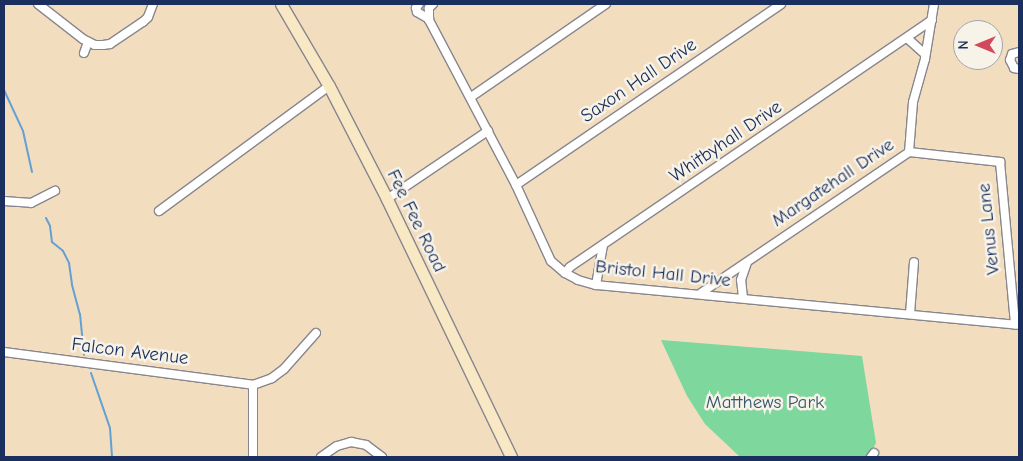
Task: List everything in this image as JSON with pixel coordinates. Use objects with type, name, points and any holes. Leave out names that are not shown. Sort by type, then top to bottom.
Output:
[{"type":"street","points":[[38,4],[88,42],[95,45],[110,44],[143,22],[148,17],[153,4]]},
{"type":"street","name":"Fee Fee Road","points":[[281,4],[329,86],[387,199],[511,457]]},
{"type":"street","name":"Bristol Hall Drive","points":[[419,4],[416,8],[417,12],[429,19],[471,96],[552,261],[565,273],[578,280],[596,284],[1017,324]]},
{"type":"street","points":[[471,96],[606,4]]},
{"type":"street","name":"Saxon Hall Drive","points":[[516,185],[780,4]]},
{"type":"street","name":"Margatehall Drive","points":[[701,294],[909,152],[913,102],[926,54],[934,4]]},
{"type":"street","name":"Bristol Hall Drive","points":[[429,19],[431,5]]},
{"type":"street","name":"Whitbyhall Drive","points":[[565,273],[570,267],[932,20]]},
{"type":"street","points":[[907,38],[926,54]]},
{"type":"street","points":[[84,53],[88,42]]},
{"type":"street","points":[[1019,52],[1012,54],[1010,60],[1014,68],[1019,69]]},
{"type":"street","points":[[159,211],[329,86]]},
{"type":"street","points":[[387,199],[488,131]]},
{"type":"street","name":"Venus Lane","points":[[909,152],[1000,162],[1017,324]]},
{"type":"street","points":[[4,201],[31,203],[55,191]]},
{"type":"street","points":[[596,284],[603,246]]},
{"type":"street","points":[[743,298],[740,280],[748,261]]},
{"type":"street","points":[[910,314],[914,262]]},
{"type":"street","points":[[253,457],[253,385],[272,378],[284,369],[316,333]]},
{"type":"street","name":"Falcon Avenue","points":[[4,352],[253,385]]},
{"type":"street","points":[[321,457],[337,446],[352,442],[366,445],[382,457]]},
{"type":"green space","name":"Matthews Park","points":[[661,340],[862,356],[876,443],[868,457],[740,457],[705,424],[687,396]]},
{"type":"waterway","points":[[4,90],[23,131],[32,172]]},
{"type":"waterway","points":[[46,218],[50,226],[52,242],[63,251],[69,263],[72,285],[80,314],[84,355]]},
{"type":"waterway","points":[[91,373],[110,428],[112,457]]}]
